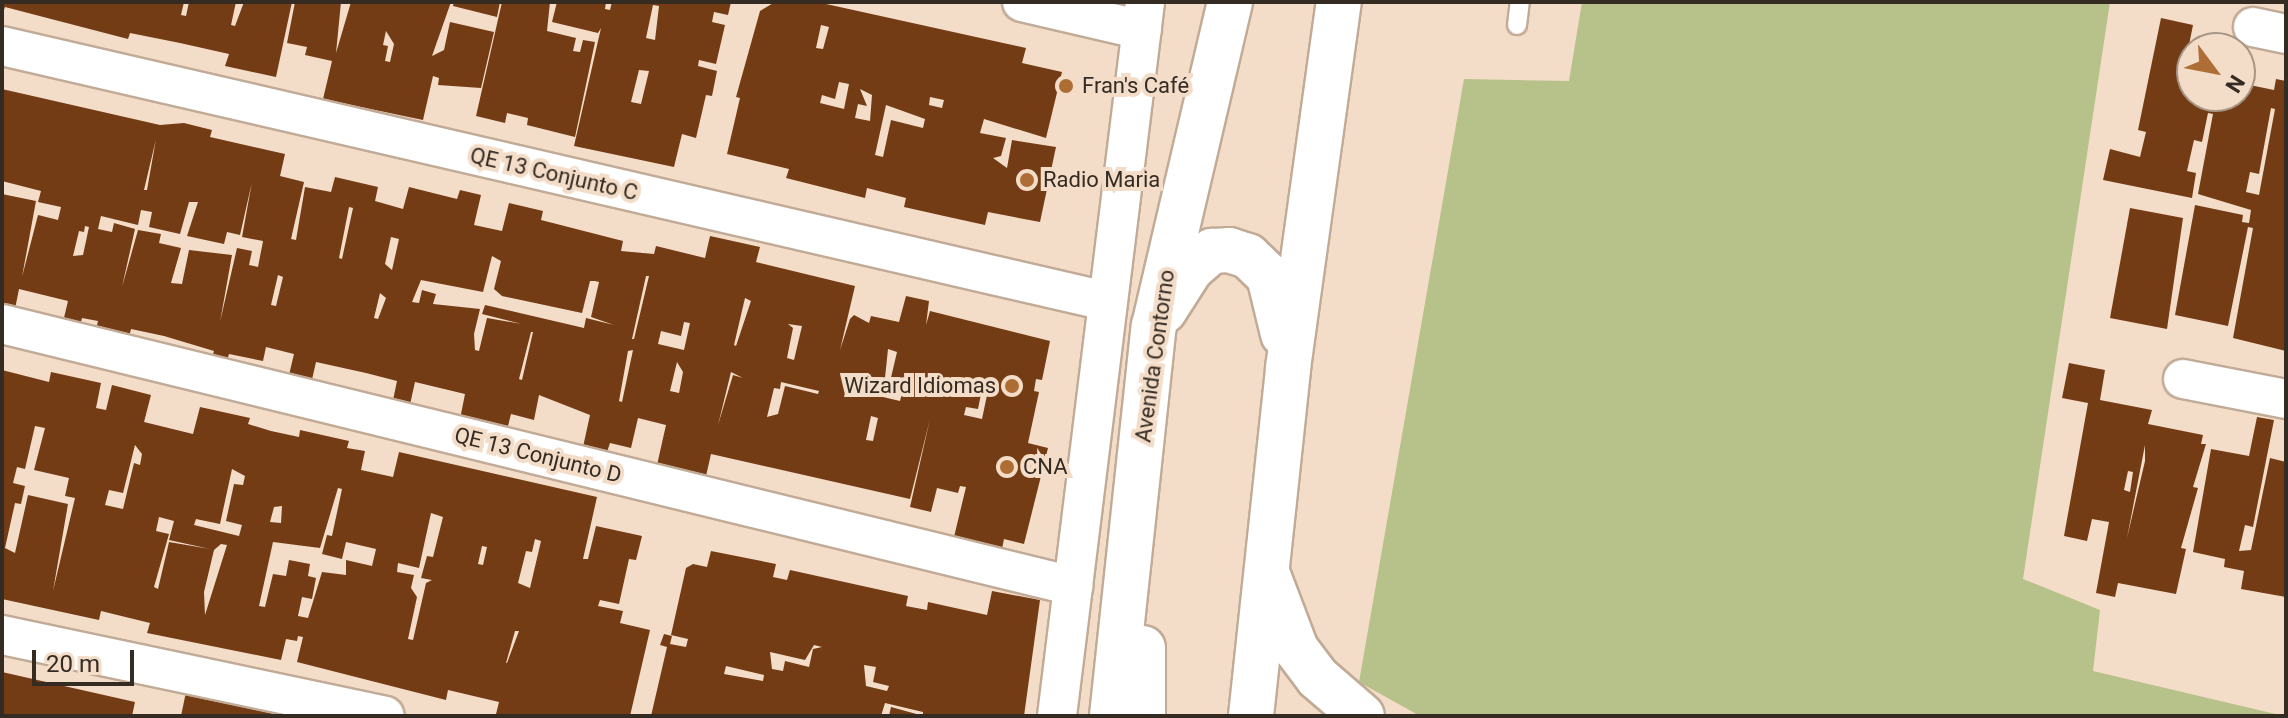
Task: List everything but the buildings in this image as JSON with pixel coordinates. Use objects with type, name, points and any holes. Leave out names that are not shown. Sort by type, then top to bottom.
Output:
[{"type":"main road","name":"Avenida Contorno","points":[[1112,716],[1154,326],[1230,2]]},
{"type":"main road","points":[[1251,716],[1264,564],[1288,368],[1339,2]]},
{"type":"main road","points":[[1154,326],[1191,269],[1212,251],[1229,250],[1248,256],[1269,276],[1279,299],[1288,368]]},
{"type":"main road","points":[[1264,564],[1296,649],[1318,678],[1362,716]]},
{"type":"main road","points":[[1129,571],[1142,635],[1143,716]]},
{"type":"street","points":[[1022,2],[1143,16],[1057,716]]},
{"type":"street","name":"QE 13 Conjunto C","points":[[2,46],[1106,301]]},
{"type":"street","name":"QE 13 Conjunto D","points":[[2,324],[1073,586]]},
{"type":"street","points":[[2183,379],[2286,399]]},
{"type":"street","points":[[2,635],[385,716]]},
{"type":"lane","points":[[1517,25],[1520,2]]},
{"type":"green space","points":[[1582,2],[2110,2],[2023,579],[2100,610],[2093,671],[2284,716],[1420,716],[1359,682],[1464,79],[1569,81]]},
{"type":"place","name":"Fran's Café","points":[[1066,86]]},
{"type":"place","name":"Radio Maria","points":[[1027,180]]},
{"type":"place","name":"Wizard Idiomas","points":[[1012,386]]},
{"type":"place","name":"CNA","points":[[1007,467]]}]
